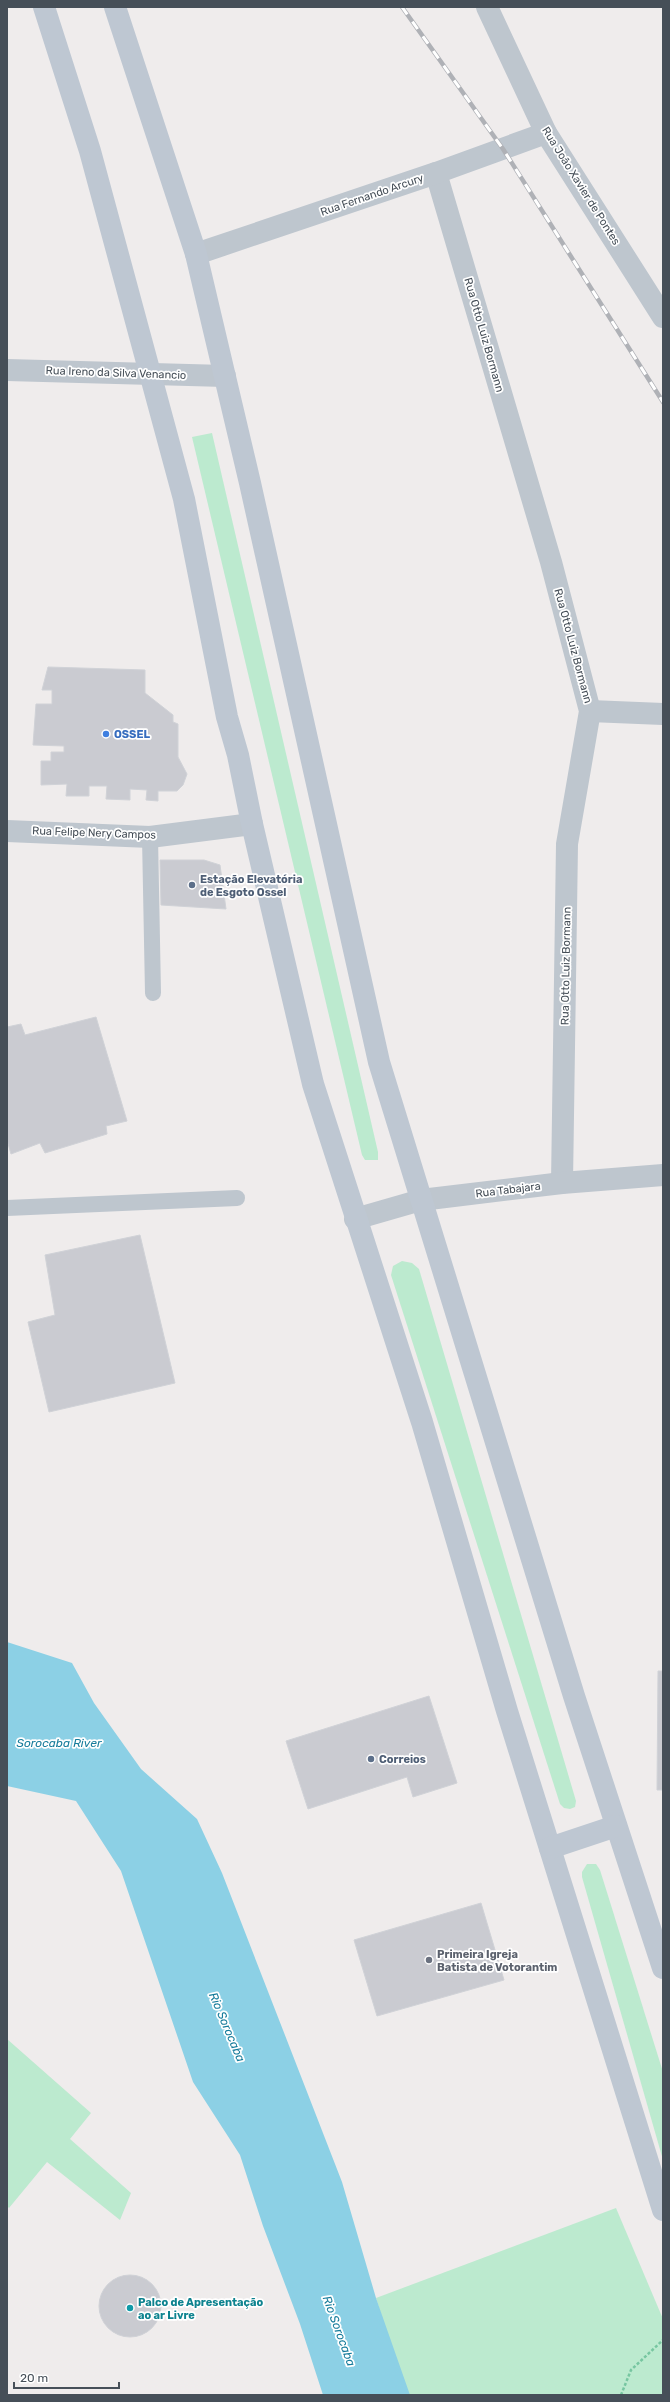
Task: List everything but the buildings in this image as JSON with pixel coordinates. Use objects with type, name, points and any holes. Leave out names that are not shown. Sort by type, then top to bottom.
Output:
[{"type":"main road","points":[[44,7],[90,151],[184,499],[227,717],[238,755],[252,824],[313,1084],[355,1219],[422,1422],[507,1712],[663,2210]]},
{"type":"main road","points":[[115,7],[196,254],[226,376],[379,1062],[574,1696],[663,1968]]},
{"type":"main road","points":[[550,1848],[616,1826]]},
{"type":"street","name":"Rua João Xavier de Pontes","points":[[487,7],[546,132],[663,317]]},
{"type":"street","name":"Rua Fernando Arcury","points":[[196,254],[436,173],[546,132]]},
{"type":"street","name":"Rua Otto Luiz Bormann","points":[[436,173],[551,562],[590,711],[567,844],[562,1183]]},
{"type":"street","name":"Rua Ireno da Silva Venancio","points":[[7,370],[150,376],[226,376]]},
{"type":"street","points":[[590,711],[663,714]]},
{"type":"street","name":"Rua Felipe Nery Campos","points":[[7,831],[150,837],[252,824]]},
{"type":"street","name":"Rua Tabajara","points":[[355,1219],[421,1200],[562,1183],[663,1175]]},
{"type":"lane","points":[[150,837],[153,993]]},
{"type":"lane","points":[[7,1208],[237,1198]]},
{"type":"path","points":[[621,2395],[631,2370],[663,2340]]},
{"type":"green space","points":[[212,433],[378,1152],[378,1160],[365,1160],[362,1155],[192,437]]},
{"type":"green space","points":[[402,1261],[412,1263],[419,1269],[576,1801],[575,1807],[570,1809],[564,1808],[560,1804],[391,1275],[393,1266]]},
{"type":"green space","points":[[587,1864],[596,1864],[600,1870],[663,2072],[663,2160],[582,1877],[582,1872]]},
{"type":"green space","points":[[7,2039],[91,2113],[70,2139],[131,2193],[120,2220],[47,2162],[9,2208],[7,2206]]},
{"type":"green space","points":[[616,2208],[663,2319],[663,2395],[406,2395],[376,2298]]},
{"type":"water","name":"Sorocaba River","points":[[7,1642],[72,1663],[94,1703],[141,1769],[197,1819],[222,1873],[342,2182],[376,2298],[410,2395],[323,2395],[300,2324],[263,2226],[240,2155],[193,2082],[121,1871],[76,1801],[7,1786]]},
{"type":"railway","points":[[402,7],[503,149],[663,402]]},
{"type":"place","name":"OSSEL","points":[[106,734]]},
{"type":"place","name":"Estação Elevatória de Esgoto Ossel","points":[[192,885]]},
{"type":"place","name":"Correios","points":[[371,1759]]},
{"type":"place","name":"Primeira Igreja Batista de Votorantim","points":[[429,1960]]},
{"type":"place","name":"Palco de Apresentação ao ar Livre","points":[[130,2308]]},
{"type":"water label","name":"Rio Sorocaba","points":[[227,2027]]},
{"type":"water label","name":"Rio Sorocaba","points":[[339,2331]]}]
